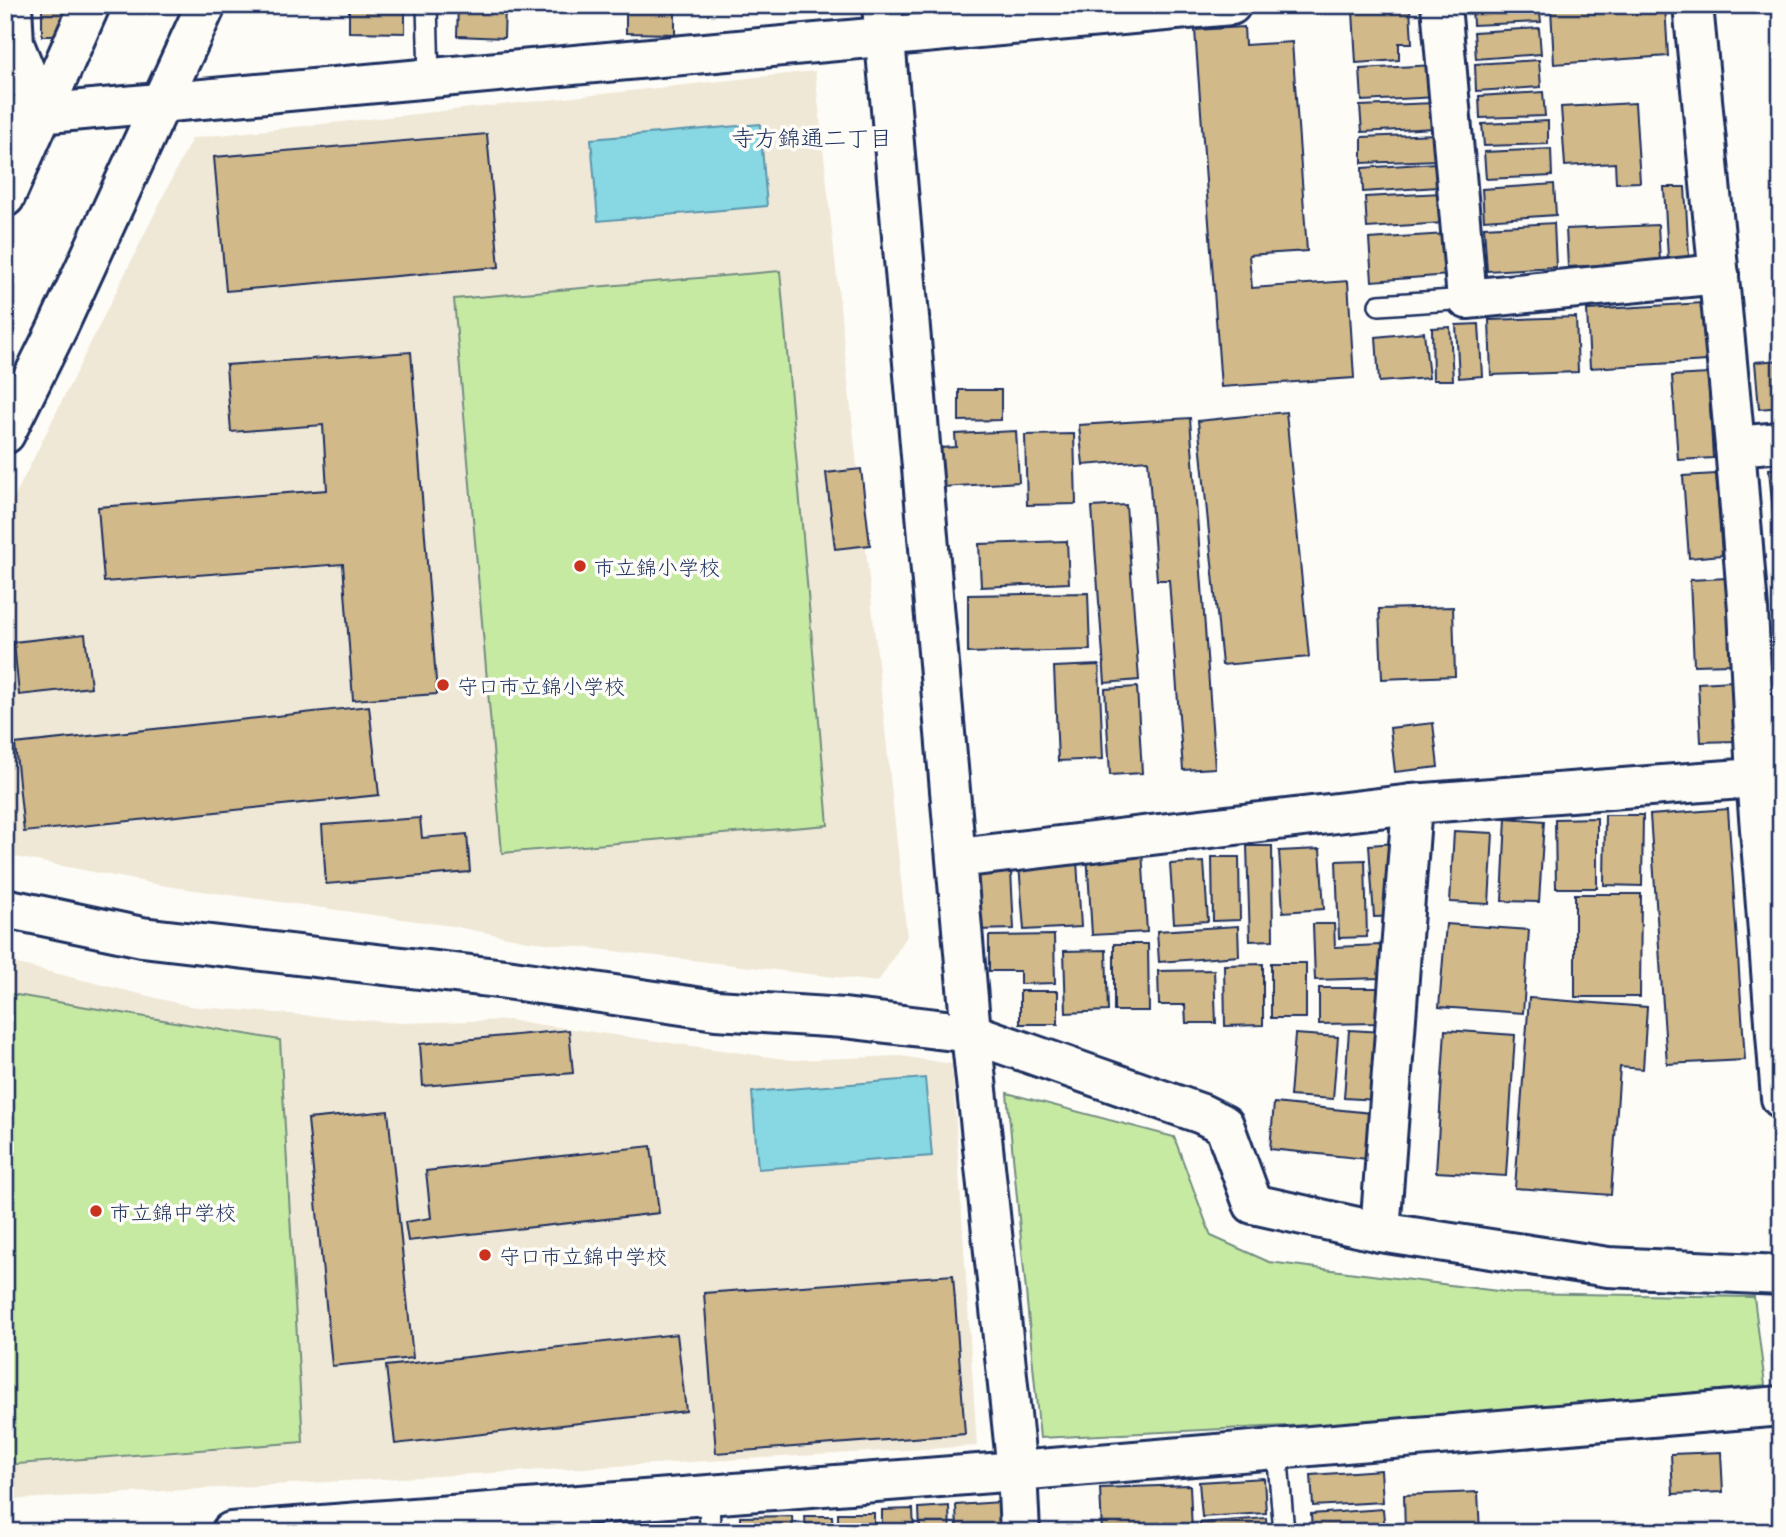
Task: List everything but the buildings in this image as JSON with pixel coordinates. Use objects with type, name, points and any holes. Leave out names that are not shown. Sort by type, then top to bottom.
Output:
[{"type":"street","points":[[12,5],[14,44],[43,113]]},
{"type":"street","points":[[5,197],[90,5]]},
{"type":"street","points":[[5,434],[205,5]]},
{"type":"street","points":[[5,117],[429,78],[883,21],[1231,5]]},
{"type":"street","points":[[1441,5],[1467,299],[1719,275]]},
{"type":"street","points":[[1693,5],[1735,446],[1765,608],[1768,777],[1781,1098]]},
{"type":"street","points":[[883,21],[958,858],[971,1033],[1017,1471],[1020,1532]]},
{"type":"street","points":[[1735,446],[1781,442]]},
{"type":"street","points":[[958,858],[1412,804],[1768,777]]},
{"type":"street","points":[[1380,1232],[1412,804]]},
{"type":"street","points":[[5,908],[142,937],[506,979],[716,1010],[844,1018],[971,1033],[1202,1114],[1224,1125],[1253,1204],[1380,1232],[1608,1267],[1781,1275]]},
{"type":"street","points":[[231,1532],[709,1514],[1017,1471],[1781,1406]]},
{"type":"lane","points":[[427,5],[429,78]]},
{"type":"lane","points":[[1380,305],[1467,299]]},
{"type":"lane","points":[[1277,1450],[1284,1532]]},
{"type":"shaded area","name":"守口市立錦小学校","points":[[815,71],[907,936],[878,982],[528,941],[452,926],[166,886],[5,855],[5,516],[192,138]]},
{"type":"shaded area","name":"守口市立錦中学校","points":[[5,961],[189,1006],[401,1023],[508,1020],[792,1060],[901,1056],[952,1064],[977,1446],[5,1500]]},
{"type":"green space","points":[[780,271],[828,825],[502,853],[454,299]]},
{"type":"green space","points":[[5,993],[280,1040],[303,1442],[5,1465]]},
{"type":"green space","points":[[1007,1093],[1174,1137],[1211,1236],[1269,1262],[1513,1293],[1754,1297],[1765,1385],[1472,1417],[1040,1438]]},
{"type":"water","points":[[760,124],[767,206],[598,221],[591,139]]},
{"type":"water","points":[[925,1078],[932,1156],[758,1169],[752,1092]]},
{"type":"place","name":"市立錦小学校","points":[[580,566]]},
{"type":"place","name":"守口市立錦小学校","points":[[443,685]]},
{"type":"place","name":"市立錦中学校","points":[[96,1211]]},
{"type":"place","name":"守口市立錦中学校","points":[[485,1255]]},
{"type":"district","name":"寺方錦通二丁目","points":[[812,136]]}]
